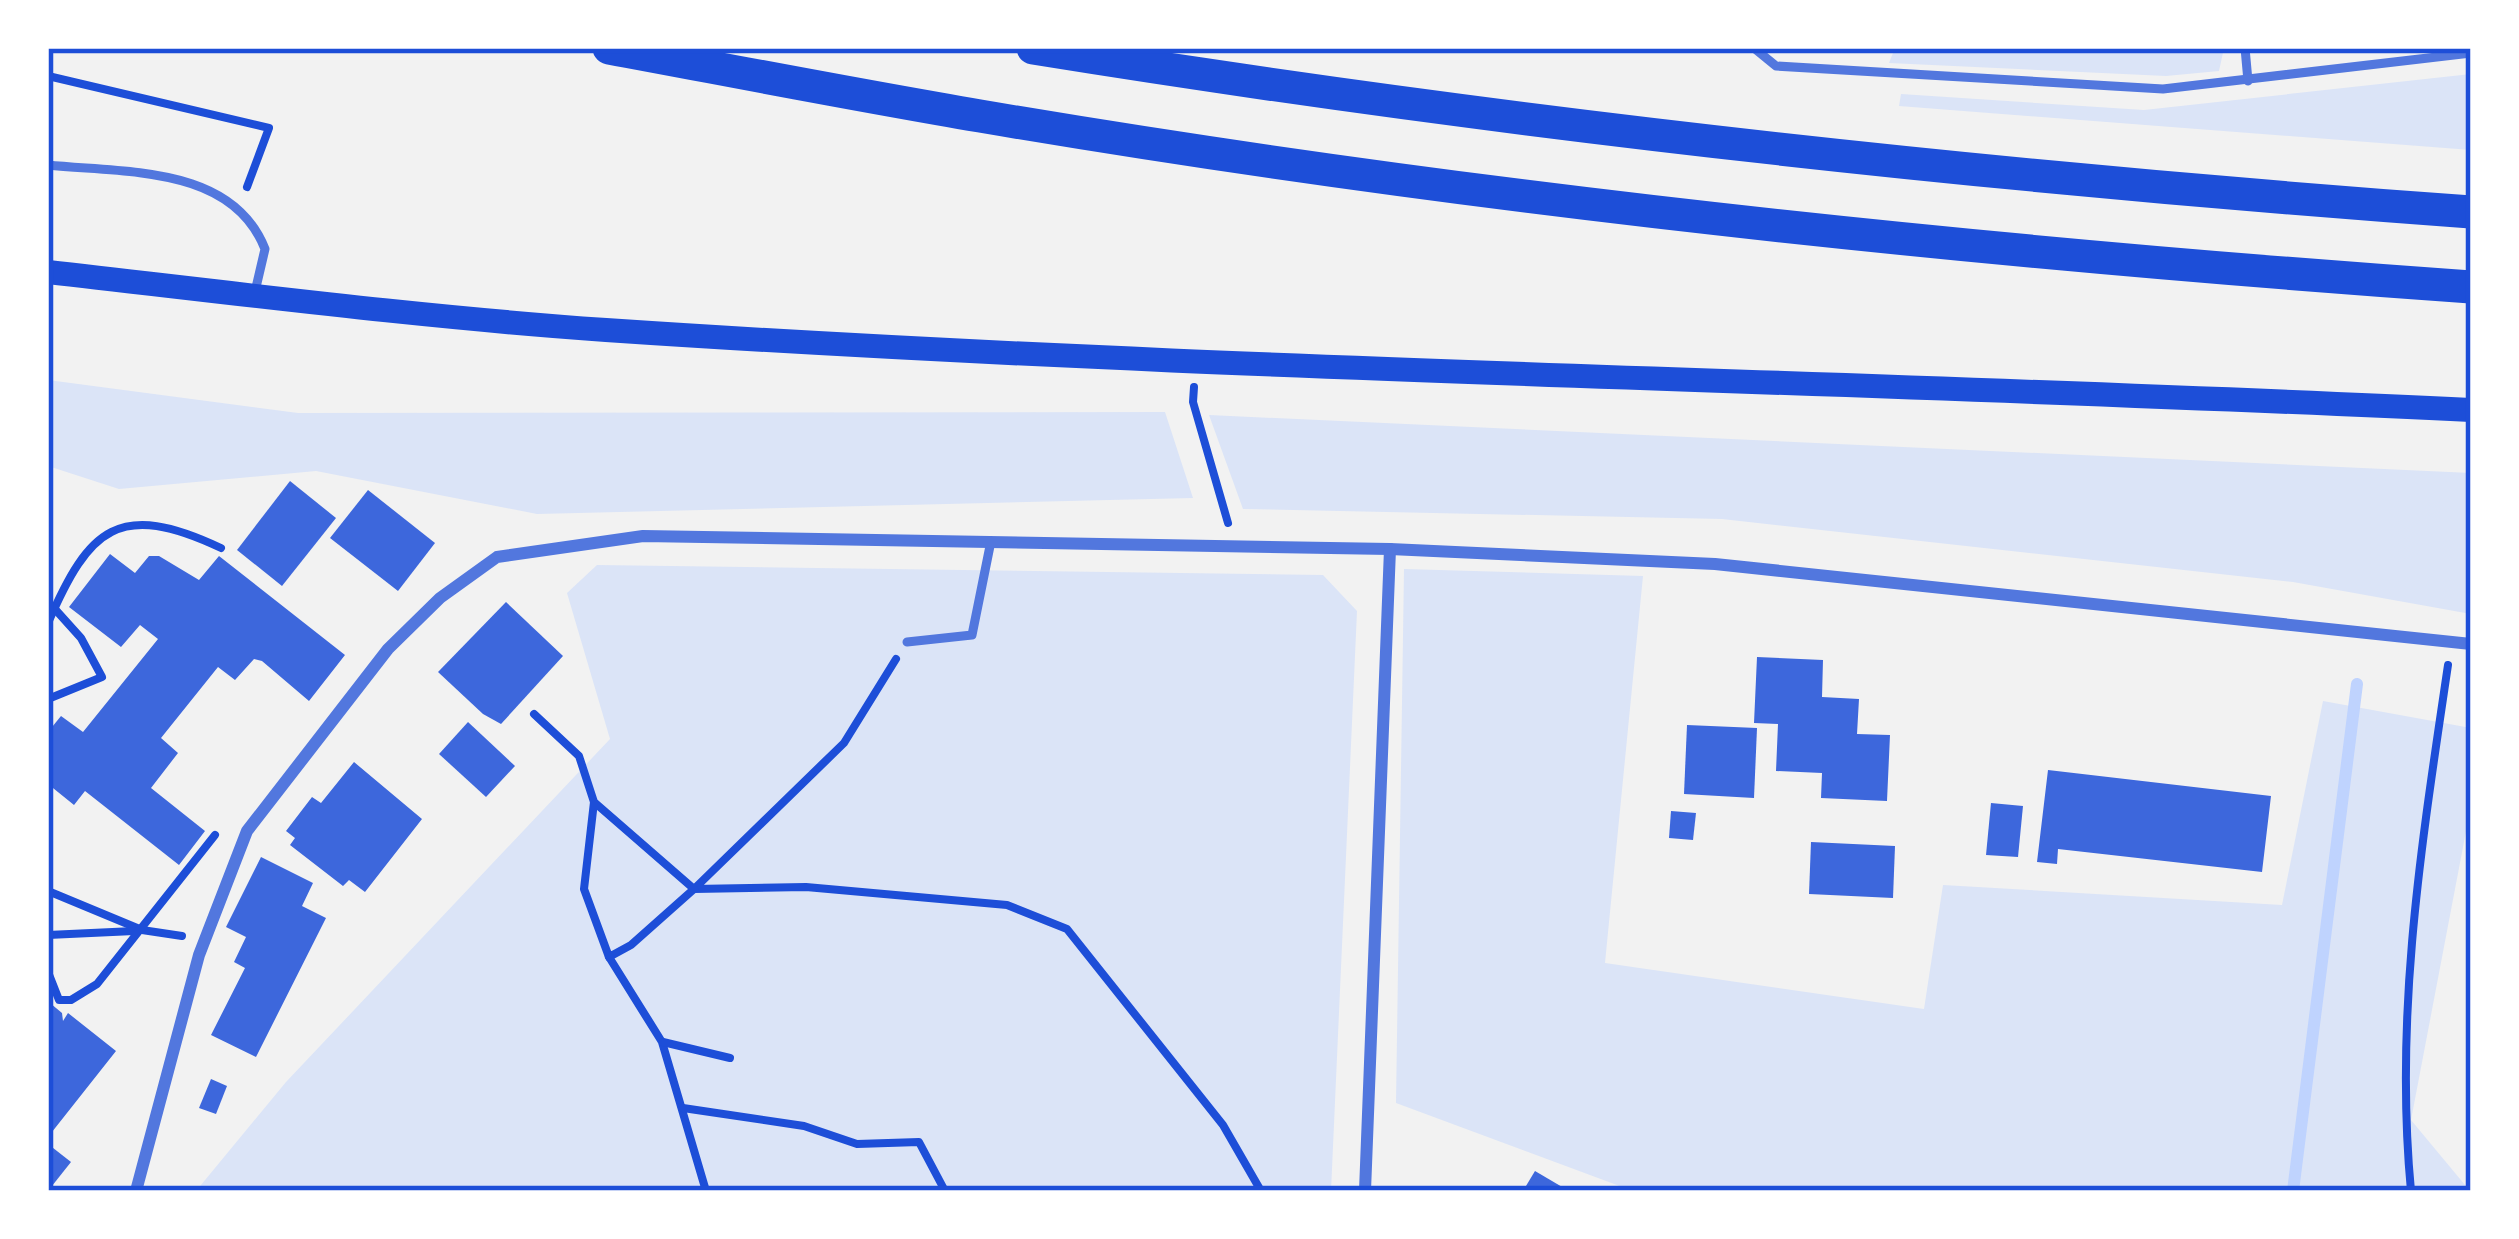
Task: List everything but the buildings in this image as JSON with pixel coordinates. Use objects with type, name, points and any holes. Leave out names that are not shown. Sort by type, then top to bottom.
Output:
[{"type":"highway","points":[[609,48],[1002,120],[1504,193],[2044,251],[2471,287]]},
{"type":"highway","points":[[1033,48],[1517,120],[1768,149],[2067,181],[2471,212]]},
{"type":"main road","points":[[48,272],[600,329],[1195,362],[2046,389],[2471,410]]},
{"type":"street","points":[[136,1191],[206,938],[247,831],[388,649],[440,598],[497,557],[643,536],[1390,549],[1715,564],[2471,644]]},
{"type":"street","points":[[1365,1191],[1390,549]]},
{"type":"lane","points":[[1754,48],[1776,66],[2163,89],[2471,53]]},
{"type":"lane","points":[[2245,48],[2248,81]]},
{"type":"lane","points":[[48,165],[214,189],[240,206],[265,249],[254,296]]},
{"type":"lane","points":[[907,642],[972,635],[991,541]]},
{"type":"path","points":[[48,76],[269,128],[240,206]]},
{"type":"path","points":[[1195,362],[1193,402],[1234,544]]},
{"type":"path","points":[[48,623],[67,574],[84,552],[112,531],[139,524],[170,525],[221,548]]},
{"type":"path","points":[[48,699],[102,677],[81,638],[54,608]]},
{"type":"path","points":[[2411,1191],[2404,1114],[2410,921],[2452,640]]},
{"type":"path","points":[[609,957],[631,945],[694,889],[844,743],[907,642]]},
{"type":"path","points":[[534,714],[578,756],[594,802],[584,889],[609,957],[662,1042],[706,1191]]},
{"type":"path","points":[[594,802],[694,889],[806,887],[1007,904],[1067,929],[1223,1125],[1261,1191]]},
{"type":"path","points":[[48,972],[59,1000],[71,1000],[98,984],[219,829]]},
{"type":"path","points":[[48,891],[142,931]]},
{"type":"path","points":[[48,935],[142,931],[206,938]]},
{"type":"path","points":[[662,1042],[730,1058]]},
{"type":"path","points":[[683,1108],[804,1126],[856,1144],[919,1142],[945,1191]]},
{"type":"shaded area","points":[[1895,48],[2224,48],[2219,71],[2166,76],[1889,63]]},
{"type":"shaded area","points":[[2471,74],[2471,150],[1899,106],[1901,94],[2144,110]]},
{"type":"shaded area","points":[[48,380],[298,413],[1165,412],[1193,498],[537,514],[316,471],[119,489],[48,466]]},
{"type":"shaded area","points":[[1209,415],[2471,473],[2471,614],[2293,582],[1722,519],[1243,509]]},
{"type":"shaded area","points":[[597,565],[1323,575],[1357,611],[1331,1191],[196,1191],[286,1082],[610,739],[567,593]]},
{"type":"shaded area","points":[[1404,569],[1643,576],[1605,963],[1924,1009],[1943,885],[2282,905],[2323,701],[2471,728],[2471,805],[2411,1120],[2470,1191],[1633,1191],[1396,1103]]},
{"type":"waterway","points":[[2293,1191],[2357,684]]}]
